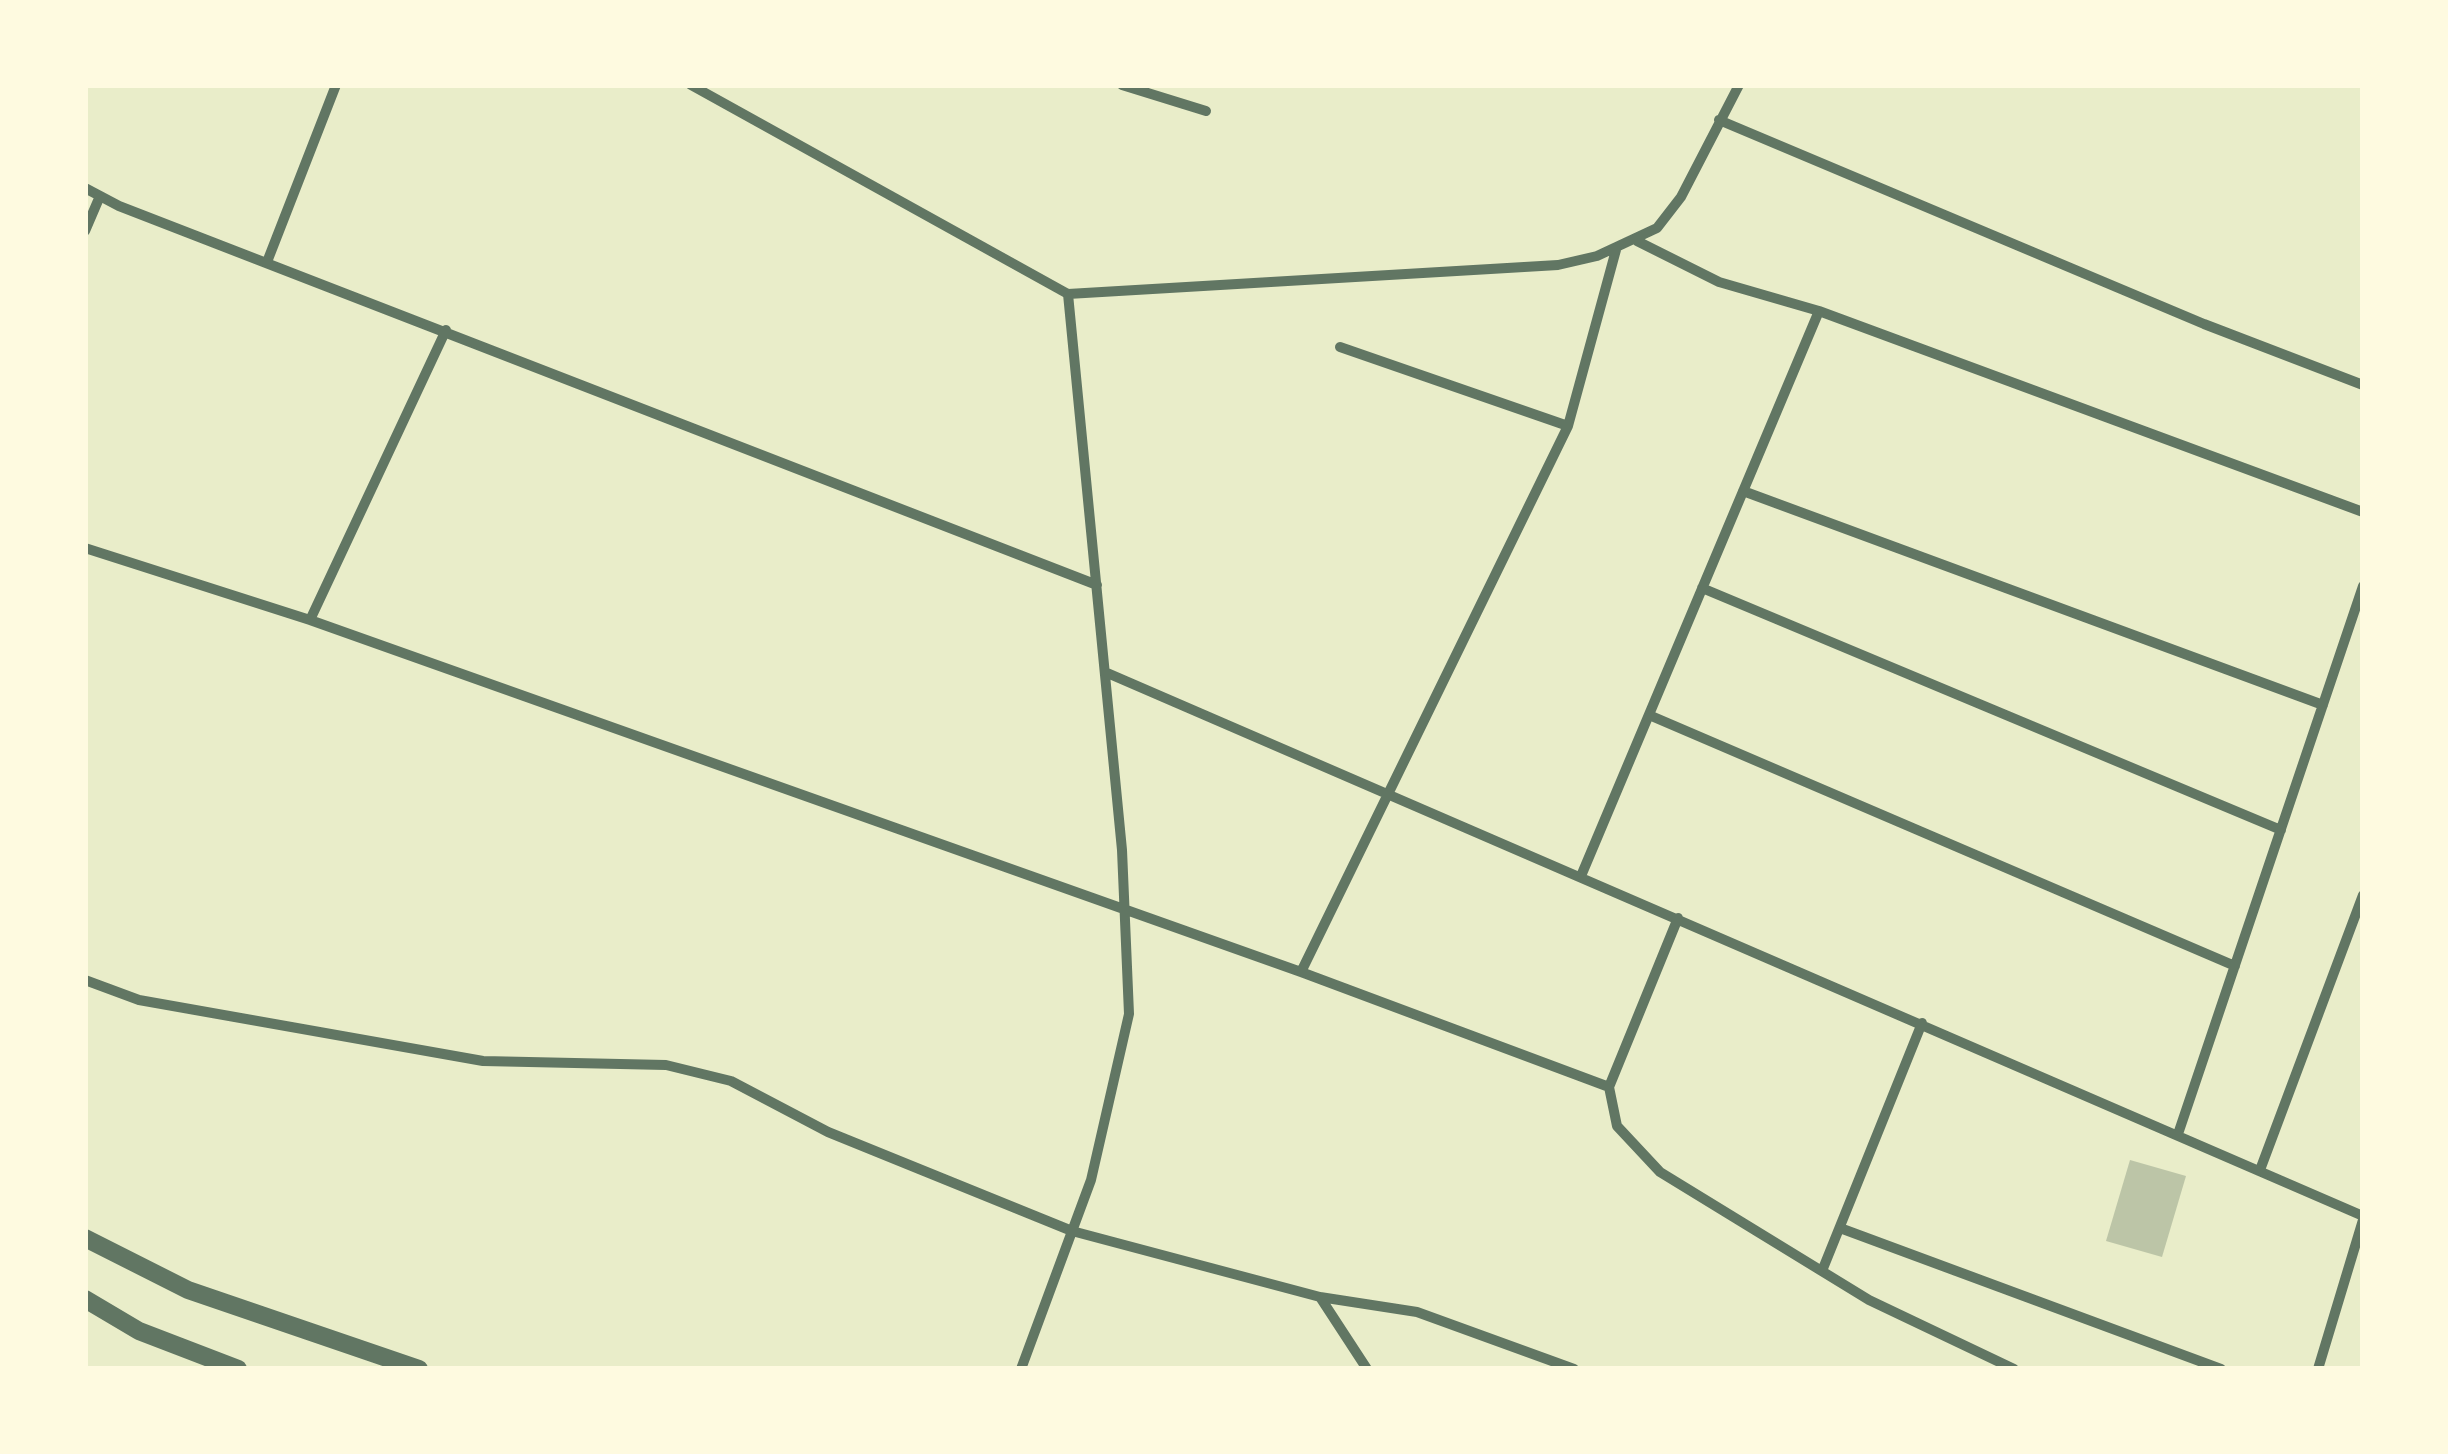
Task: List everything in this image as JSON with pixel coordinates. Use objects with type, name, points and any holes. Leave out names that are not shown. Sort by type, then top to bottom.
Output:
[{"type":"street","points":[[267,262],[336,85]]},
{"type":"street","points":[[691,85],[1068,294],[1558,265],[1616,250],[1657,228],[1682,197],[1739,85]]},
{"type":"street","points":[[1122,85],[1206,110]]},
{"type":"street","points":[[1719,120],[2204,324],[2363,385]]},
{"type":"street","points":[[85,188],[1097,585]]},
{"type":"street","points":[[85,231],[100,196]]},
{"type":"street","points":[[1637,241],[1719,282],[1818,311],[2363,512]]},
{"type":"street","points":[[1301,972],[1392,795],[1568,426],[1616,250]]},
{"type":"street","points":[[1021,1369],[1091,1180],[1130,1014],[1105,672],[1068,294]]},
{"type":"street","points":[[1581,876],[1818,311]]},
{"type":"street","points":[[310,620],[446,330]]},
{"type":"street","points":[[1340,347],[1568,426]]},
{"type":"street","points":[[1742,491],[2323,705]]},
{"type":"street","points":[[85,548],[310,620],[1301,972],[1609,1087]]},
{"type":"street","points":[[2178,1134],[2363,586]]},
{"type":"street","points":[[1702,588],[2281,830]]},
{"type":"street","points":[[1105,672],[1922,1022],[2363,1218],[2318,1369]]},
{"type":"street","points":[[1649,715],[2235,966]]},
{"type":"street","points":[[2260,1170],[2363,894]]},
{"type":"street","points":[[1678,918],[1609,1087],[1617,1126],[1660,1172],[1822,1272],[1869,1300],[2014,1369]]},
{"type":"street","points":[[85,980],[139,1000],[484,1061],[666,1066],[730,1082],[844,1140],[1072,1231],[1320,1297],[1417,1312],[1574,1369]]},
{"type":"street","points":[[1822,1272],[1922,1022]]},
{"type":"street","points":[[1840,1228],[2221,1369]]},
{"type":"street","points":[[85,1238],[188,1290],[418,1369]]},
{"type":"street","points":[[1320,1297],[1367,1369]]},
{"type":"street","points":[[85,1299],[139,1331],[238,1369]]},
{"type":"building","points":[[2130,1160],[2186,1176],[2162,1257],[2106,1241]]}]
